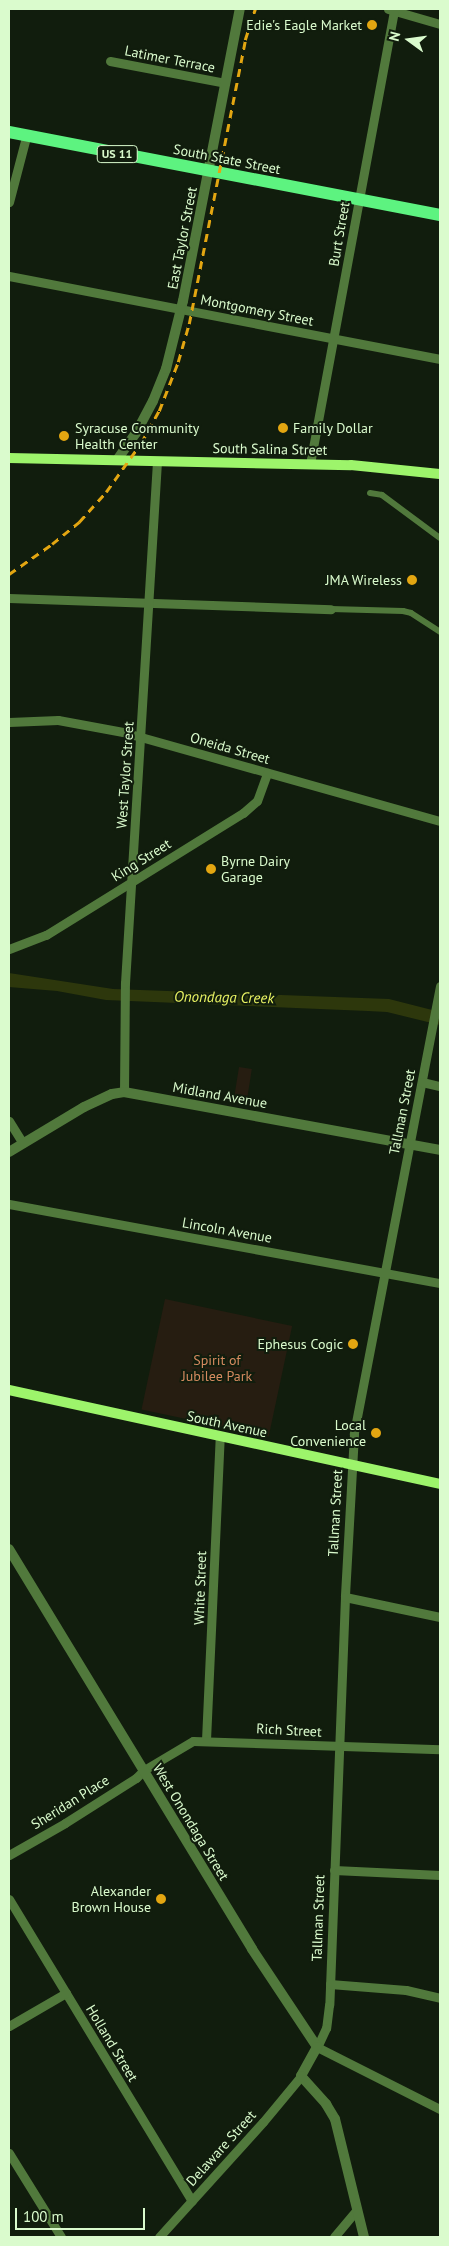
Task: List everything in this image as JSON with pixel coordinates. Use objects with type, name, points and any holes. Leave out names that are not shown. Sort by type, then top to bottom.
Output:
[{"type":"main road","name":"South State Street","points":[[9,132],[26,137],[440,214]]},
{"type":"main road","name":"South Salina Street","points":[[9,458],[310,464],[379,467],[440,474]]},
{"type":"main road","name":"South Avenue","points":[[9,1390],[440,1484]]},
{"type":"street","name":"East Taylor Street","points":[[116,460],[136,433],[153,401],[166,369],[181,309],[240,9]]},
{"type":"street","points":[[392,10],[440,24]]},
{"type":"street","name":"Burt Street","points":[[310,464],[392,10]]},
{"type":"street","name":"Latimer Terrace","points":[[110,61],[225,83]]},
{"type":"street","points":[[9,202],[26,137]]},
{"type":"street","name":"Montgomery Street","points":[[9,276],[440,359]]},
{"type":"street","name":"West Taylor Street","points":[[124,1092],[125,983],[142,738],[157,461]]},
{"type":"street","points":[[370,493],[382,495],[440,538]]},
{"type":"street","points":[[9,598],[403,611],[440,632]]},
{"type":"street","name":"Oneida Street","points":[[9,722],[58,720],[142,738],[440,821]]},
{"type":"street","name":"King Street","points":[[9,949],[46,936],[252,806],[267,773]]},
{"type":"street","name":"Tallman Street","points":[[317,2047],[326,2028],[330,1984],[345,1597],[354,1434],[440,986]]},
{"type":"street","points":[[422,1082],[440,1086]]},
{"type":"street","name":"Midland Avenue","points":[[9,1152],[84,1107],[112,1094],[124,1092],[440,1150]]},
{"type":"street","points":[[9,1120],[23,1143]]},
{"type":"street","name":"Lincoln Avenue","points":[[9,1204],[440,1283]]},
{"type":"street","name":"White Street","points":[[206,1740],[220,1436]]},
{"type":"street","name":"West Onondaga Street","points":[[9,1549],[252,1949],[294,2016],[317,2047]]},
{"type":"street","points":[[345,1597],[440,1618]]},
{"type":"street","name":"Rich Street","points":[[144,1770],[187,1743],[206,1740],[440,1750]]},
{"type":"street","name":"Sheridan Place","points":[[9,1855],[65,1823],[136,1778],[144,1770]]},
{"type":"street","points":[[334,1870],[440,1874]]},
{"type":"street","name":"Holland Street","points":[[9,1899],[192,2201]]},
{"type":"street","points":[[330,1984],[398,1990],[440,1998]]},
{"type":"street","points":[[9,2026],[66,1993]]},
{"type":"street","points":[[364,2237],[335,2119],[326,2104],[301,2076],[317,2047],[440,2109]]},
{"type":"street","name":"Delaware Street","points":[[159,2237],[301,2076]]},
{"type":"street","points":[[9,2152],[61,2237]]},
{"type":"street","points":[[334,2237],[357,2210]]},
{"type":"green space","points":[[239,1067],[252,1069],[247,1100],[234,1098]]},
{"type":"green space","name":"Spirit of Jubilee Park","points":[[165,1299],[292,1326],[269,1437],[142,1410]]},
{"type":"water","name":"Onondaga Creek","points":[[9,973],[113,989],[389,999],[440,1012],[440,1025],[387,1012],[106,1000],[57,991],[9,987]]},
{"type":"railway","points":[[9,574],[52,544],[79,522],[106,492],[141,443],[159,411],[178,362],[189,324],[245,40],[255,9]]},
{"type":"place","name":"Edie's Eagle Market","points":[[372,25]]},
{"type":"place","name":"Family Dollar","points":[[283,428]]},
{"type":"place","name":"Syracuse Community Health Center","points":[[64,436]]},
{"type":"place","name":"JMA Wireless","points":[[412,580]]},
{"type":"place","name":"Byrne Dairy Garage","points":[[211,869]]},
{"type":"place","name":"Ephesus Cogic","points":[[353,1344]]},
{"type":"place","name":"Local Convenience","points":[[376,1433]]},
{"type":"place","name":"Alexander Brown House","points":[[161,1899]]}]
